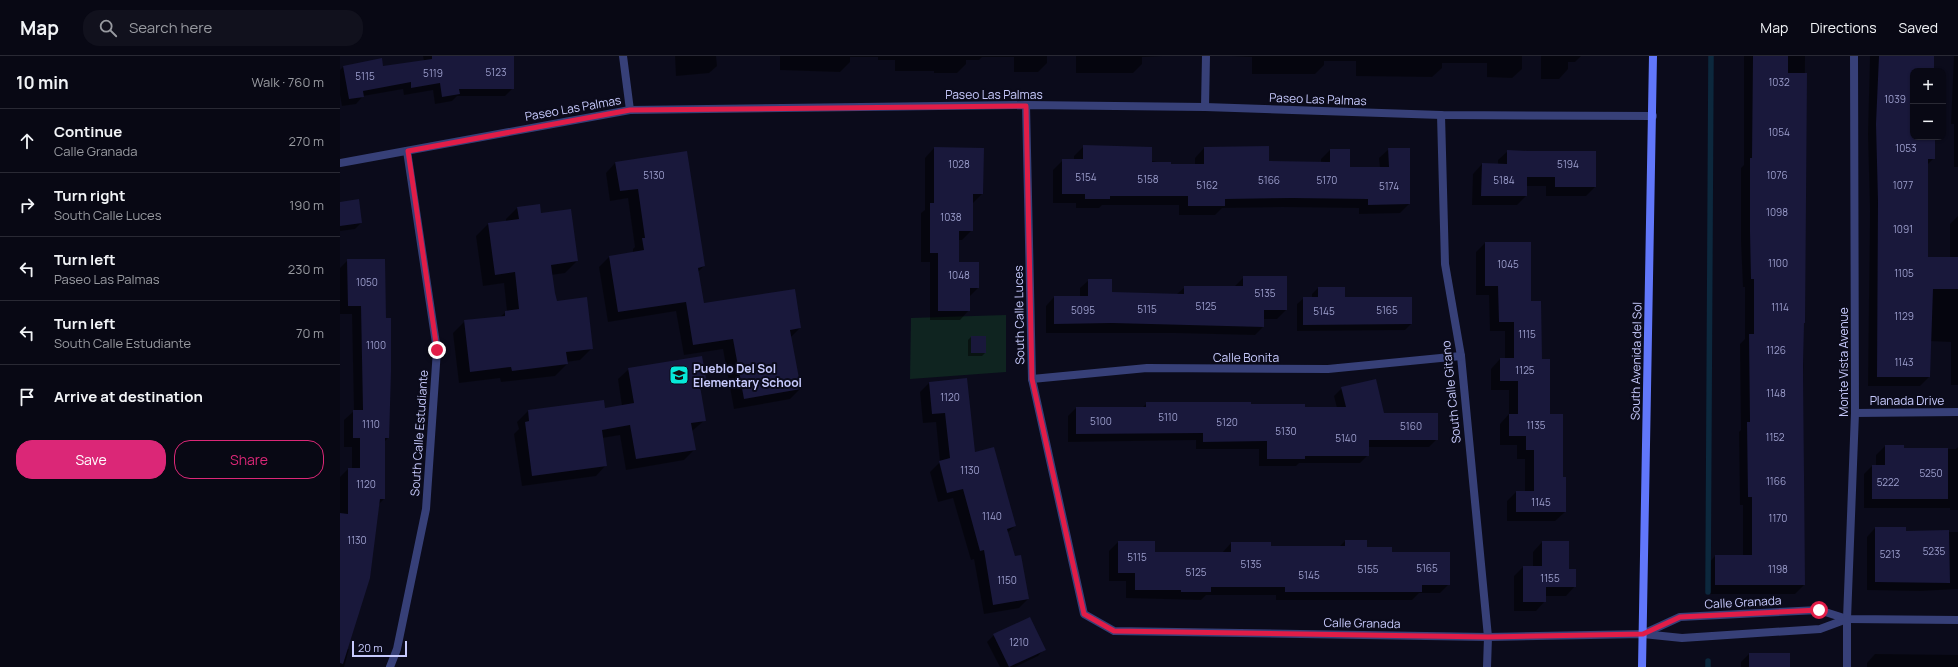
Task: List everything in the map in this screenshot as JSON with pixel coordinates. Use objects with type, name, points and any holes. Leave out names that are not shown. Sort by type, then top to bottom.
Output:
[{"type":"street","points":[[623,56],[630,110]]},
{"type":"street","points":[[1205,107],[1206,56]]},
{"type":"street","name":"South Avenida del Sol","points":[[1642,667],[1653,56]]},
{"type":"street","name":"Monte Vista Avenue","points":[[1847,667],[1847,619],[1855,413],[1854,56]]},
{"type":"street","name":"Paseo Las Palmas","points":[[340,163],[630,110],[1026,106],[1205,107],[1441,115],[1653,116]]},
{"type":"street","name":"South Calle Luces","points":[[1026,106],[1032,379],[1084,614]]},
{"type":"street","name":"South Calle Gitano","points":[[1441,115],[1445,264],[1461,356],[1488,637],[1487,667]]},
{"type":"street","name":"South Calle Estudiante","points":[[390,667],[397,649],[426,509],[437,350],[408,151]]},
{"type":"street","name":"Calle Bonita","points":[[1032,379],[1147,368],[1328,369],[1461,356]]},
{"type":"street","name":"Planada Drive","points":[[1855,413],[1958,412]]},
{"type":"street","name":"Calle Granada","points":[[1643,634],[1680,617],[1819,610],[1847,619],[1958,620]]},
{"type":"street","name":"Calle Granada","points":[[1084,614],[1114,631],[1488,637],[1643,634],[1682,638],[1820,629],[1847,619]]},
{"type":"green space","points":[[1006,315],[1006,372],[910,379],[911,318]]},
{"type":"building","points":[[432,56],[514,56],[514,89],[459,89],[460,94],[442,97],[440,83],[411,88],[411,82],[363,91],[364,97],[349,99],[343,66],[382,58],[383,66],[432,59]]},
{"type":"building","points":[[1753,56],[1788,56],[1788,73],[1807,73],[1805,323],[1803,365],[1805,585],[1715,585],[1715,555],[1752,555],[1752,497],[1748,497],[1747,422],[1750,422],[1749,334],[1754,334],[1754,279],[1751,279],[1750,232],[1750,158],[1752,158]]},
{"type":"building","points":[[1879,56],[1934,56],[1934,68],[1910,68],[1910,140],[1935,140],[1935,159],[1928,159],[1928,257],[1958,257],[1958,289],[1933,289],[1930,377],[1877,377],[1878,201],[1876,124]]},
{"type":"building","points":[[1083,145],[1152,147],[1152,162],[1171,162],[1171,164],[1204,164],[1204,147],[1269,146],[1269,161],[1330,162],[1330,149],[1350,149],[1350,167],[1389,167],[1388,148],[1410,148],[1410,204],[1368,205],[1368,199],[1292,198],[1225,199],[1225,206],[1188,206],[1188,196],[1110,196],[1110,199],[1085,199],[1085,194],[1062,194],[1062,159],[1083,159]]},
{"type":"building","points":[[934,147],[984,148],[983,194],[973,194],[973,231],[959,231],[959,262],[979,262],[979,288],[970,288],[970,311],[938,311],[938,253],[930,253],[930,203],[934,203]]},
{"type":"building","points":[[1507,150],[1596,151],[1596,187],[1555,187],[1555,177],[1527,177],[1527,196],[1481,196],[1482,163],[1507,164]]},
{"type":"building","points":[[687,151],[705,266],[698,268],[704,303],[795,289],[801,328],[790,330],[801,389],[744,399],[733,339],[693,345],[686,302],[618,312],[609,256],[644,250],[642,238],[645,238],[638,189],[620,191],[615,162]]},
{"type":"building","points":[[359,199],[362,223],[340,226],[340,202]]},
{"type":"building","points":[[540,204],[541,213],[571,209],[578,261],[551,265],[555,293],[557,301],[587,297],[593,349],[566,352],[568,364],[512,371],[511,367],[470,372],[464,320],[505,316],[505,311],[519,309],[515,272],[495,275],[488,223],[519,219],[517,207]]},
{"type":"building","points":[[1485,242],[1531,242],[1531,301],[1541,301],[1542,359],[1550,359],[1550,414],[1563,414],[1563,477],[1566,477],[1566,512],[1516,512],[1516,491],[1534,491],[1534,450],[1526,450],[1526,436],[1509,436],[1509,414],[1518,414],[1518,381],[1500,381],[1500,358],[1514,358],[1514,322],[1499,322],[1498,286],[1485,286]]},
{"type":"building","points":[[347,259],[385,259],[386,318],[391,318],[391,372],[389,438],[385,438],[385,499],[380,499],[370,578],[343,664],[340,663],[340,513],[348,514],[348,468],[360,468],[360,438],[353,438],[353,410],[363,410],[361,306],[348,306]]},
{"type":"building","points":[[1243,276],[1287,276],[1287,310],[1264,310],[1264,327],[1112,323],[1054,324],[1054,296],[1088,296],[1088,279],[1112,279],[1112,292],[1184,294],[1184,286],[1243,286]]},
{"type":"building","points":[[1318,287],[1345,287],[1345,297],[1412,297],[1412,324],[1303,325],[1303,297],[1318,297]]},
{"type":"building","points":[[971,336],[986,336],[986,353],[971,353]]},
{"type":"building","points":[[702,356],[707,384],[700,386],[706,421],[691,423],[696,450],[636,459],[630,425],[602,430],[607,466],[532,476],[525,422],[529,421],[528,410],[604,400],[605,408],[634,403],[628,368]]},
{"type":"building","points":[[967,378],[975,452],[994,447],[1016,526],[1007,529],[1015,556],[1021,555],[1029,599],[993,605],[984,550],[980,551],[963,489],[947,493],[939,461],[950,458],[945,413],[932,414],[929,382]]},
{"type":"building","points":[[1376,379],[1384,413],[1438,413],[1438,440],[1369,440],[1369,456],[1305,456],[1305,459],[1267,459],[1267,441],[1203,442],[1203,433],[1076,434],[1076,407],[1146,407],[1146,402],[1251,402],[1251,404],[1305,404],[1305,407],[1346,407],[1341,387]]},
{"type":"building","points":[[1885,445],[1904,445],[1904,448],[1948,448],[1948,499],[1872,499],[1872,465],[1885,465]]},
{"type":"building","points":[[1875,527],[1906,527],[1906,531],[1949,530],[1950,583],[1875,582]]},
{"type":"building","points":[[1345,540],[1367,540],[1367,547],[1392,547],[1392,552],[1450,552],[1450,585],[1422,585],[1422,592],[1285,592],[1285,587],[1211,587],[1211,592],[1181,592],[1181,590],[1135,590],[1135,573],[1118,573],[1118,541],[1155,541],[1155,552],[1231,552],[1231,542],[1271,542],[1271,546],[1345,546]]},
{"type":"building","points":[[1542,541],[1569,541],[1569,569],[1576,569],[1576,587],[1546,587],[1546,602],[1523,602],[1523,566],[1542,566]]},
{"type":"building","points":[[1030,617],[1046,650],[1009,667],[993,634]]},
{"type":"building","points":[[1749,653],[1790,653],[1790,667],[1749,667]]},
{"type":"waterway","points":[[1708,592],[1711,56]]},
{"type":"waterway","points":[[1708,661],[1708,667]]},
{"type":"place","name":"Pueblo Del Sol Elementary School","points":[[679,375]]},
{"type":"route","points":[[437,350],[408,151],[630,110],[1026,106],[1032,379],[1084,614],[1114,631],[1488,637],[1643,634],[1680,617],[1819,610]]}]
